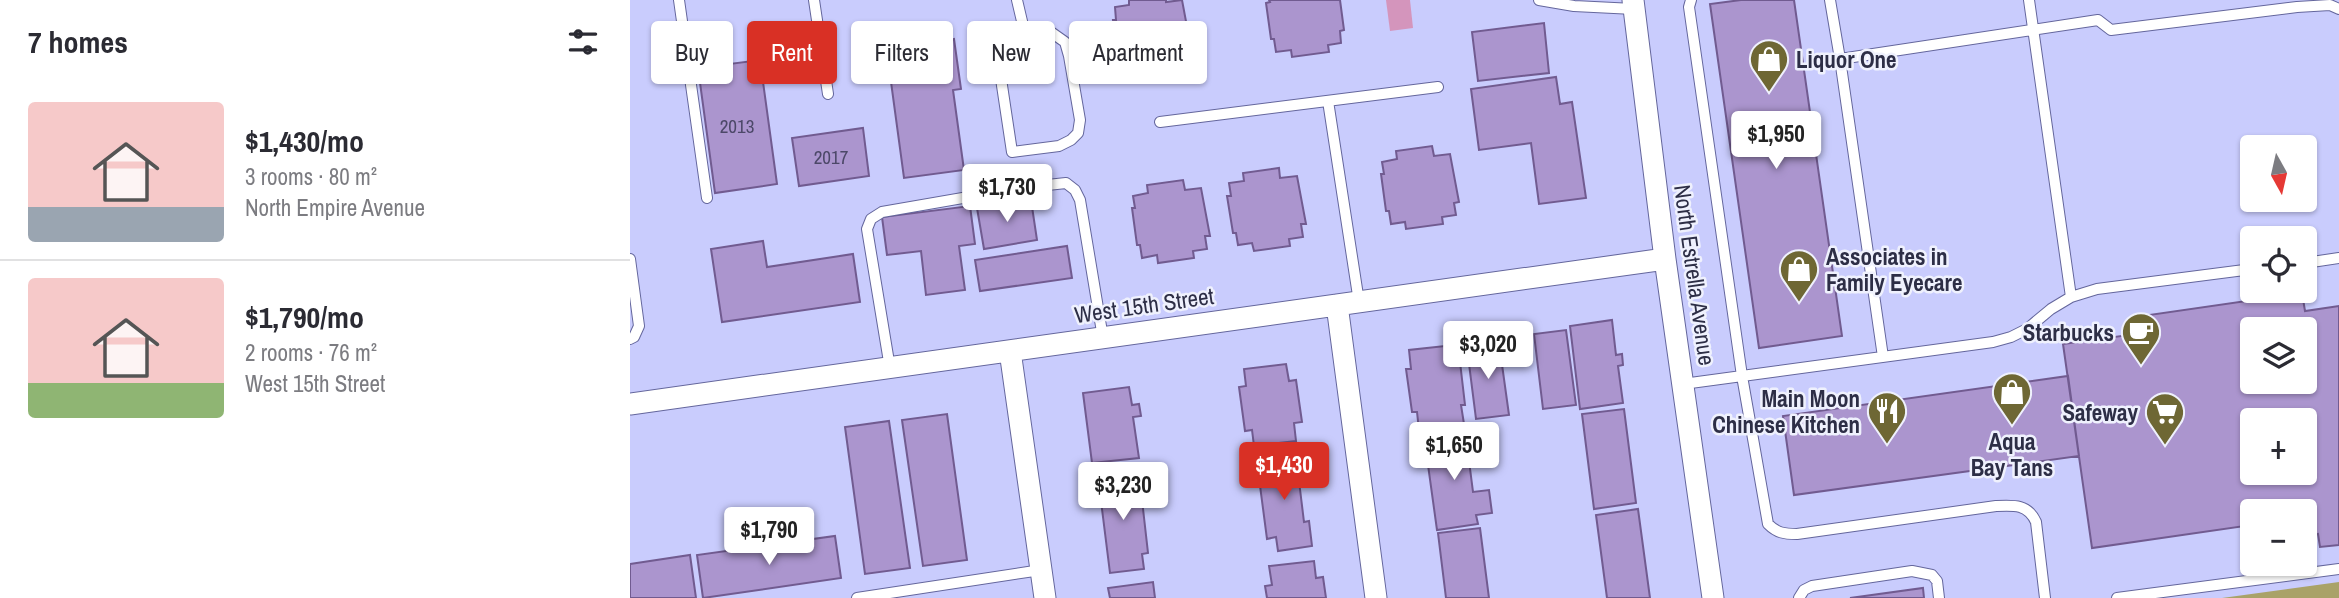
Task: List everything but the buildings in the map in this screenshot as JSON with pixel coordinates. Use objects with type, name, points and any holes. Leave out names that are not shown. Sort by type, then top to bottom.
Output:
[{"type":"street","name":"North Estrella Avenue","points":[[1634,5],[1665,259],[1713,598]]},
{"type":"street","name":"West 15th Street","points":[[630,404],[1665,259]]},
{"type":"street","points":[[1337,305],[1377,598]]},
{"type":"street","points":[[1010,351],[1045,598]]},
{"type":"lane","points":[[679,0],[707,198]]},
{"type":"lane","points":[[814,0],[828,94]]},
{"type":"lane","points":[[1017,0],[1022,21]]},
{"type":"lane","points":[[1539,0],[1634,5]]},
{"type":"lane","points":[[1691,0],[1689,7],[1742,376],[1768,524],[1774,531],[1797,534],[2018,505],[2032,514],[2036,522],[2045,598]]},
{"type":"lane","points":[[1830,0],[1882,357]]},
{"type":"lane","points":[[2029,0],[2071,297]]},
{"type":"lane","points":[[1840,59],[2098,20],[2111,30],[2333,5]]},
{"type":"lane","points":[[1048,30],[1065,42],[1080,120],[1078,133],[1072,140],[1059,146],[1012,152],[995,39],[1025,34],[1048,30]]},
{"type":"lane","points":[[1160,122],[1438,87]]},
{"type":"lane","points":[[1328,101],[1359,302]]},
{"type":"lane","points":[[890,368],[867,229],[871,219],[883,212],[1020,188],[1066,183],[1075,190],[1080,200],[1103,338]]},
{"type":"lane","points":[[2317,261],[2339,258]]},
{"type":"lane","points":[[630,259],[639,326],[630,339]]},
{"type":"lane","points":[[1683,384],[1993,342],[2027,329],[2071,297],[2097,289],[2240,271]]},
{"type":"lane","points":[[2117,598],[2339,569]]},
{"type":"lane","points":[[865,597],[1041,570]]},
{"type":"lane","points":[[1799,598],[1804,590],[1812,586],[1912,571],[1932,575],[1937,581],[1939,598]]},
{"type":"shaded area","points":[[1386,0],[1410,0],[1413,28],[1390,31]]},
{"type":"shaded area","points":[[2339,582],[2339,598],[2222,598]]},
{"type":"place","name":"Liquor One","points":[[1769,93]]},
{"type":"place","name":"Associates in Family Eyecare","points":[[1799,303]]},
{"type":"place","name":"Starbucks","points":[[2141,366]]},
{"type":"place","name":"Aqua Bay Tans","points":[[2012,426]]},
{"type":"place","name":"Main Moon Chinese Kitchen","points":[[1887,445]]},
{"type":"place","name":"Safeway","points":[[2165,446]]}]
